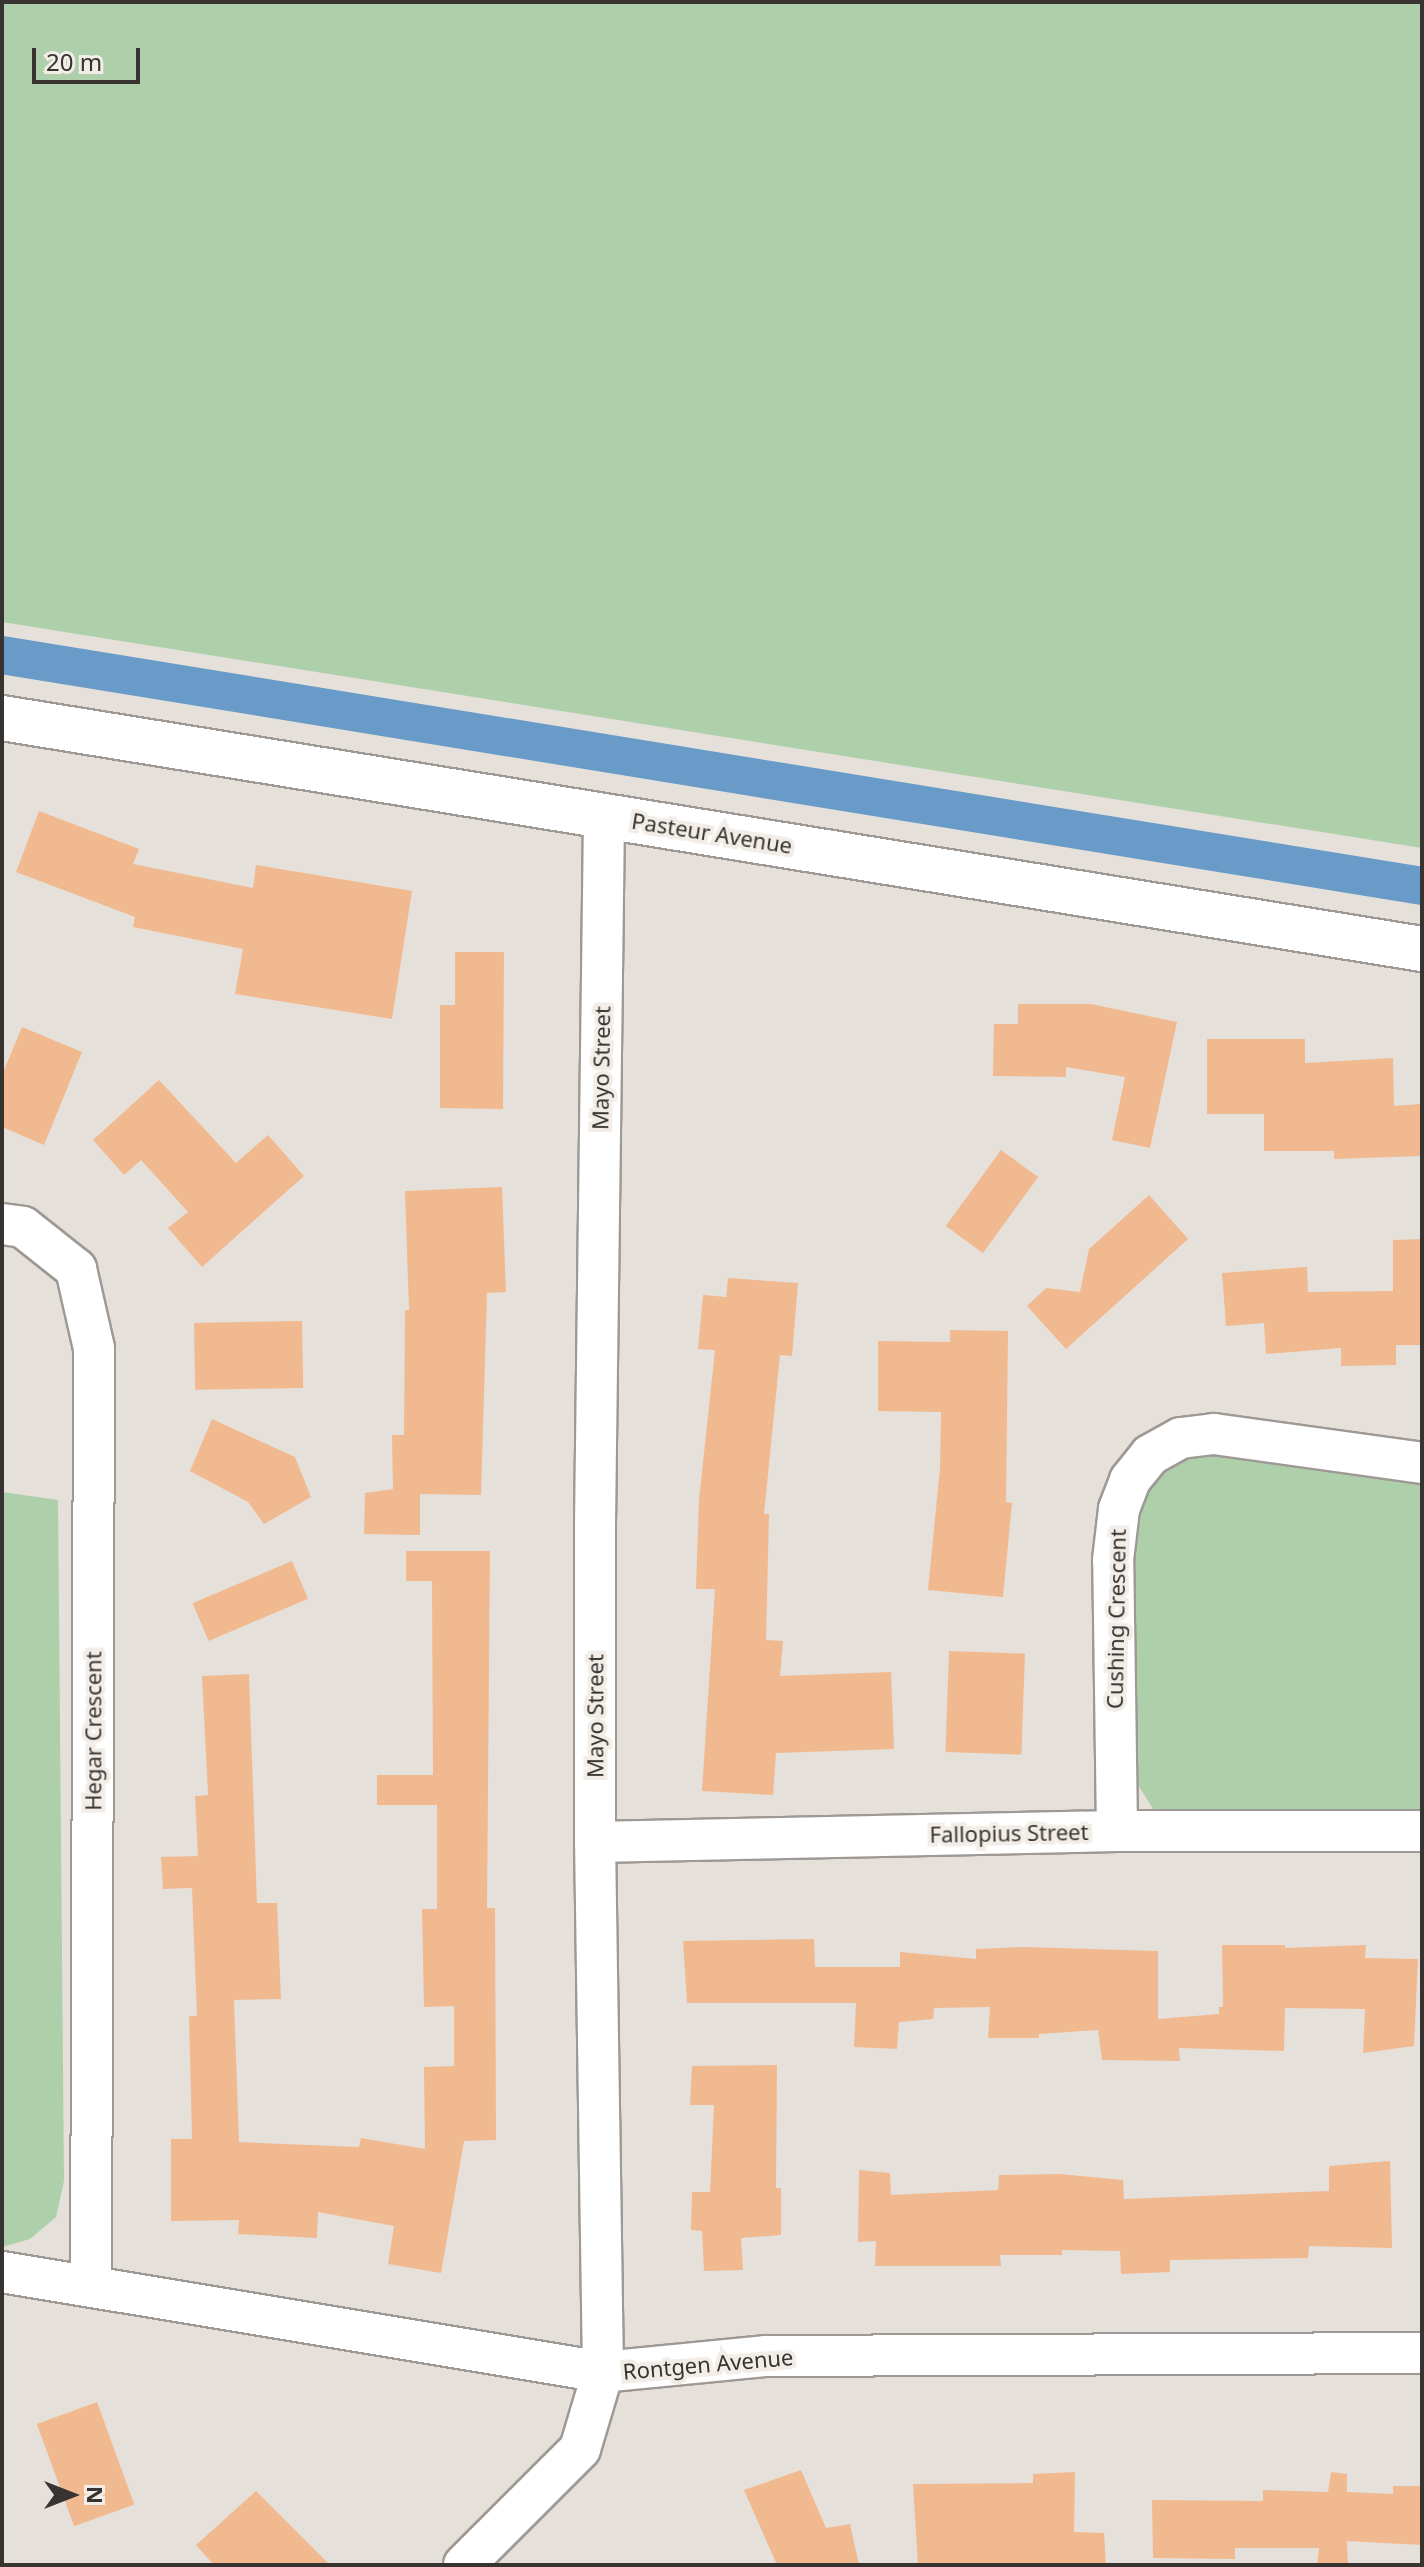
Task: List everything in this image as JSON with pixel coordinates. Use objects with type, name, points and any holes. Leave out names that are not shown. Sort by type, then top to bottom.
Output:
[{"type":"street","name":"Pasteur Avenue","points":[[2,718],[1422,949]]},
{"type":"street","name":"Mayo Street","points":[[464,2565],[580,2449],[603,2372],[595,1842],[604,816]]},
{"type":"street","name":"Hegar Crescent","points":[[2,1224],[23,1227],[76,1269],[94,1348],[91,2284]]},
{"type":"street","name":"Cushing Crescent","points":[[1117,1831],[1113,1560],[1119,1509],[1130,1480],[1150,1455],[1181,1438],[1214,1434],[1422,1463]]},
{"type":"street","name":"Fallopius Street","points":[[595,1842],[1117,1831],[1422,1831]]},
{"type":"street","name":"Rontgen Avenue","points":[[2,2272],[91,2284],[603,2372],[765,2356],[1422,2353]]},
{"type":"green space","points":[[2,2],[1422,2],[1422,848],[2,622]]},
{"type":"green space","points":[[1225,1450],[1422,1482],[1422,1821],[1179,1822],[1153,1809],[1132,1775],[1132,1508],[1164,1463],[1191,1452]]},
{"type":"green space","points":[[2,1492],[58,1500],[64,2181],[56,2217],[30,2239],[2,2247]]},
{"type":"building","points":[[39,811],[139,849],[133,864],[253,888],[256,865],[412,891],[392,1019],[235,994],[243,949],[133,927],[135,917],[16,872]]},
{"type":"building","points":[[455,952],[504,952],[503,1109],[440,1108],[440,1005],[455,1005]]},
{"type":"building","points":[[1018,1004],[1091,1004],[1177,1022],[1150,1148],[1112,1140],[1125,1077],[1066,1067],[1066,1077],[993,1076],[994,1024],[1018,1024]]},
{"type":"building","points":[[22,1027],[82,1052],[44,1145],[2,1127],[2,1075]]},
{"type":"building","points":[[1207,1039],[1305,1039],[1305,1063],[1393,1058],[1394,1106],[1421,1104],[1422,1156],[1334,1159],[1334,1151],[1264,1151],[1264,1114],[1207,1114]]},
{"type":"building","points":[[159,1080],[236,1163],[268,1135],[304,1176],[202,1267],[168,1228],[188,1212],[141,1160],[124,1175],[93,1140]]},
{"type":"building","points":[[1001,1150],[1038,1177],[983,1253],[946,1226]]},
{"type":"building","points":[[502,1187],[506,1292],[487,1293],[481,1495],[420,1494],[420,1535],[364,1534],[365,1493],[393,1489],[392,1435],[404,1435],[405,1310],[409,1310],[405,1191]]},
{"type":"building","points":[[1149,1195],[1188,1239],[1066,1349],[1027,1306],[1046,1288],[1080,1292],[1089,1249]]},
{"type":"building","points":[[1422,1239],[1422,1345],[1396,1345],[1396,1365],[1341,1366],[1341,1348],[1266,1354],[1264,1323],[1226,1326],[1222,1273],[1307,1267],[1308,1292],[1393,1291],[1393,1240]]},
{"type":"building","points":[[728,1278],[798,1283],[792,1356],[780,1355],[764,1514],[769,1514],[766,1640],[783,1641],[780,1676],[891,1672],[894,1749],[776,1753],[773,1795],[702,1791],[715,1589],[696,1589],[699,1500],[715,1350],[698,1349],[703,1295],[726,1297]]},
{"type":"building","points":[[302,1321],[303,1388],[195,1390],[194,1323]]},
{"type":"building","points":[[950,1330],[1008,1331],[1006,1502],[1012,1503],[1003,1597],[928,1590],[940,1468],[941,1412],[878,1411],[878,1341],[950,1342]]},
{"type":"building","points":[[212,1419],[295,1457],[311,1497],[264,1524],[248,1502],[190,1471]]},
{"type":"building","points":[[406,1551],[490,1551],[487,1908],[495,1908],[496,2140],[464,2141],[441,2273],[388,2264],[394,2226],[318,2212],[317,2238],[238,2234],[239,2220],[171,2221],[171,2139],[192,2139],[189,2016],[197,2016],[192,1888],[163,1889],[161,1857],[198,1856],[195,1796],[208,1795],[202,1676],[249,1674],[257,1903],[277,1903],[281,1999],[234,2000],[239,2142],[359,2147],[361,2138],[425,2149],[424,2067],[454,2066],[454,2006],[424,2007],[422,1909],[437,1909],[437,1805],[377,1805],[377,1775],[433,1775],[432,1581],[406,1581]]},
{"type":"building","points":[[292,1561],[308,1599],[209,1641],[193,1603]]},
{"type":"building","points":[[949,1651],[1025,1654],[1021,1755],[945,1752]]},
{"type":"building","points":[[814,1939],[815,1967],[900,1967],[900,1952],[976,1959],[976,1949],[1024,1947],[1158,1951],[1158,2019],[1219,2014],[1219,2007],[1223,2007],[1222,1945],[1285,1945],[1285,1948],[1366,1945],[1365,1958],[1418,1959],[1414,2046],[1363,2053],[1365,2009],[1285,2008],[1284,2051],[1179,2048],[1180,2061],[1102,2060],[1098,2030],[1039,2034],[1039,2038],[988,2038],[990,2007],[934,2008],[933,2019],[899,2022],[897,2049],[854,2047],[856,2003],[687,2003],[683,1941]]},
{"type":"building","points":[[777,2065],[776,2188],[781,2188],[781,2235],[741,2238],[743,2270],[704,2271],[702,2231],[691,2230],[692,2192],[710,2192],[714,2105],[690,2105],[692,2066]]},
{"type":"building","points":[[1390,2161],[1392,2248],[1309,2246],[1308,2258],[1170,2260],[1170,2272],[1121,2274],[1120,2251],[1062,2250],[1062,2255],[1000,2255],[1001,2266],[875,2266],[876,2241],[858,2242],[859,2170],[890,2173],[891,2195],[998,2190],[999,2175],[1060,2174],[1123,2180],[1124,2199],[1329,2191],[1329,2166]]},
{"type":"building","points":[[97,2402],[134,2504],[74,2526],[37,2424]]},
{"type":"building","points":[[801,2470],[826,2528],[850,2524],[859,2565],[777,2565],[744,2490]]},
{"type":"building","points":[[1075,2472],[1074,2532],[1104,2533],[1106,2565],[918,2565],[913,2484],[1033,2483],[1033,2474]]},
{"type":"building","points":[[1331,2472],[1347,2474],[1347,2492],[1393,2494],[1393,2486],[1422,2486],[1422,2545],[1347,2541],[1348,2565],[1317,2565],[1319,2548],[1235,2548],[1235,2559],[1153,2558],[1152,2500],[1263,2501],[1263,2490],[1328,2492]]},
{"type":"building","points":[[256,2491],[330,2565],[214,2565],[196,2545]]},
{"type":"waterway","points":[[2,655],[1422,886]]}]
